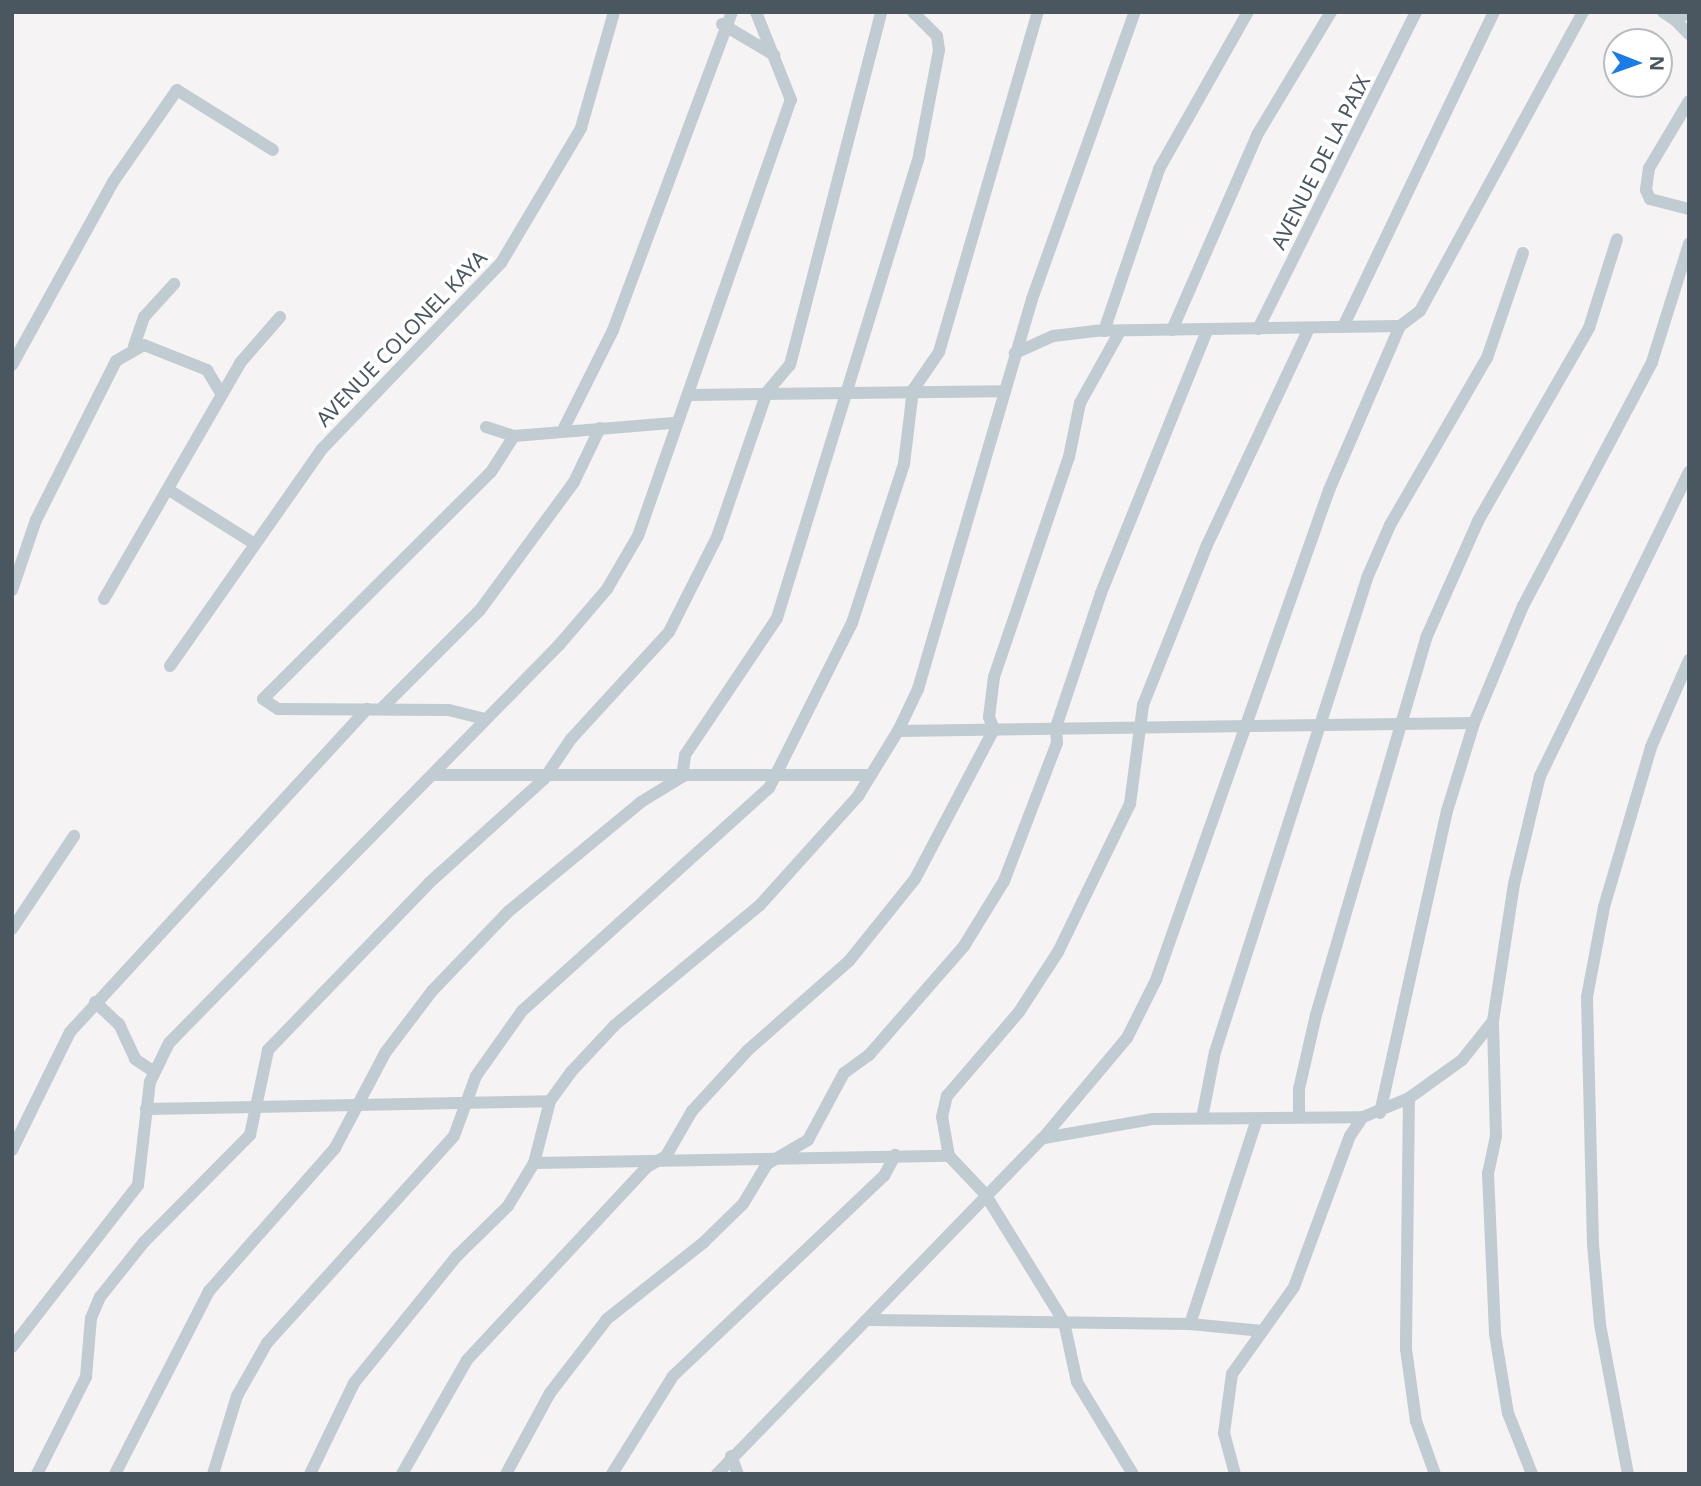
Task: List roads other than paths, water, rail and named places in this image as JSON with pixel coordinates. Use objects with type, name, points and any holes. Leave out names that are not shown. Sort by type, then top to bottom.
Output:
[{"type":"street","name":"AVENUE COLONEL KAYA","points":[[170,666],[253,543],[321,450],[501,263],[581,128],[614,12]]},
{"type":"street","points":[[563,430],[613,330],[722,24],[732,12]]},
{"type":"street","points":[[12,1347],[138,1185],[153,1071],[170,1043],[244,963],[434,775],[607,589],[650,508],[673,423],[689,395],[791,100],[757,12]]},
{"type":"street","points":[[37,1474],[86,1377],[91,1318],[100,1297],[144,1242],[232,1158],[250,1135],[257,1106],[260,1067],[285,1030],[429,883],[544,779],[571,739],[669,632],[717,537],[766,392],[790,365],[881,12]]},
{"type":"street","points":[[682,777],[685,755],[777,618],[851,389],[919,155],[939,50],[937,36],[914,12]]},
{"type":"street","points":[[213,1474],[237,1395],[267,1343],[454,1136],[476,1076],[522,1011],[769,788],[771,777],[852,623],[904,464],[913,390],[939,352],[1038,12]]},
{"type":"street","points":[[310,1474],[354,1383],[457,1256],[509,1206],[534,1163],[550,1101],[615,1025],[760,905],[833,825],[898,732],[918,689],[1002,391],[1135,12]]},
{"type":"street","points":[[1104,331],[1159,169],[1248,12]]},
{"type":"street","points":[[1172,330],[1257,135],[1331,12]]},
{"type":"street","name":"AVENUE DE LA PAIX","points":[[1258,329],[1416,12]]},
{"type":"street","points":[[1343,327],[1494,12]]},
{"type":"street","points":[[717,1474],[731,1456],[870,1320],[985,1194],[1043,1138],[1127,1038],[1156,980],[1329,490],[1400,326],[1420,310],[1583,12]]},
{"type":"street","points":[[1663,12],[1689,34]]},
{"type":"street","points":[[1675,20],[1689,12]]},
{"type":"street","points":[[722,24],[774,55]]},
{"type":"street","points":[[12,365],[113,182],[177,90],[273,150]]},
{"type":"street","points":[[1689,101],[1649,168],[1646,190],[1650,199],[1689,209]]},
{"type":"street","points":[[1299,1118],[1304,1063],[1360,849],[1405,722],[1426,638],[1464,548],[1589,328],[1617,239]]},
{"type":"street","points":[[1380,1113],[1447,811],[1474,723],[1523,606],[1651,362],[1689,244]]},
{"type":"street","points":[[1202,1118],[1215,1052],[1324,726],[1367,578],[1390,525],[1487,358],[1523,253]]},
{"type":"street","points":[[12,590],[36,520],[102,380],[134,346],[144,317],[174,284]]},
{"type":"street","points":[[104,599],[169,490],[221,393],[280,317]]},
{"type":"street","points":[[1015,353],[1054,336],[1104,331],[1400,326]]},
{"type":"street","points":[[1133,1474],[1077,1381],[1064,1322],[985,1194],[948,1156],[942,1117],[947,1096],[1019,1012],[1058,951],[1129,804],[1140,725],[1207,545],[1309,328]]},
{"type":"street","points":[[506,1474],[550,1393],[607,1319],[704,1242],[743,1204],[767,1164],[787,1157],[819,1125],[844,1073],[869,1055],[977,924],[1022,838],[1057,743],[1056,727],[1101,593],[1207,330]]},
{"type":"street","points":[[994,729],[989,717],[994,677],[1069,457],[1080,403],[1120,331]]},
{"type":"street","points":[[134,346],[194,363],[212,374],[221,393]]},
{"type":"street","points":[[689,395],[851,389],[1002,391]]},
{"type":"street","points":[[486,427],[514,436],[673,423]]},
{"type":"street","points":[[382,709],[488,600],[575,482],[600,428]]},
{"type":"street","points":[[485,719],[448,710],[278,709],[264,699],[491,472],[514,436]]},
{"type":"street","points":[[1532,1474],[1508,1413],[1494,1334],[1488,1173],[1496,1136],[1493,1021],[1540,776],[1689,472]]},
{"type":"street","points":[[169,490],[253,543]]},
{"type":"street","points":[[1628,1474],[1595,1270],[1587,997],[1604,906],[1647,761],[1689,660]]},
{"type":"street","points":[[12,1150],[70,1032],[94,1002],[367,709]]},
{"type":"street","points":[[898,732],[1140,725],[1324,726],[1405,722],[1474,723]]},
{"type":"street","points":[[402,1474],[467,1360],[647,1167],[666,1156],[692,1111],[748,1050],[849,961],[898,904],[994,729]]},
{"type":"street","points":[[434,775],[544,779],[868,775]]},
{"type":"street","points":[[115,1474],[209,1291],[335,1148],[385,1053],[469,947],[641,802],[682,777]]},
{"type":"street","points":[[12,929],[74,836]]},
{"type":"street","points":[[94,1002],[119,1024],[135,1059],[153,1071]]},
{"type":"street","points":[[1043,1138],[1101,1124],[1202,1118],[1363,1117],[1380,1113],[1409,1098],[1462,1060],[1493,1021]]},
{"type":"street","points":[[1409,1098],[1406,1349],[1419,1432],[1435,1474]]},
{"type":"street","points":[[146,1109],[550,1101]]},
{"type":"street","points":[[1236,1474],[1224,1433],[1232,1374],[1294,1287],[1337,1162],[1363,1117]]},
{"type":"street","points":[[1190,1324],[1257,1119]]},
{"type":"street","points":[[612,1474],[673,1376],[884,1176],[895,1155]]},
{"type":"street","points":[[534,1163],[666,1156],[948,1156]]},
{"type":"street","points":[[870,1320],[1190,1324],[1264,1331]]},
{"type":"street","points":[[731,1456],[738,1474]]}]
